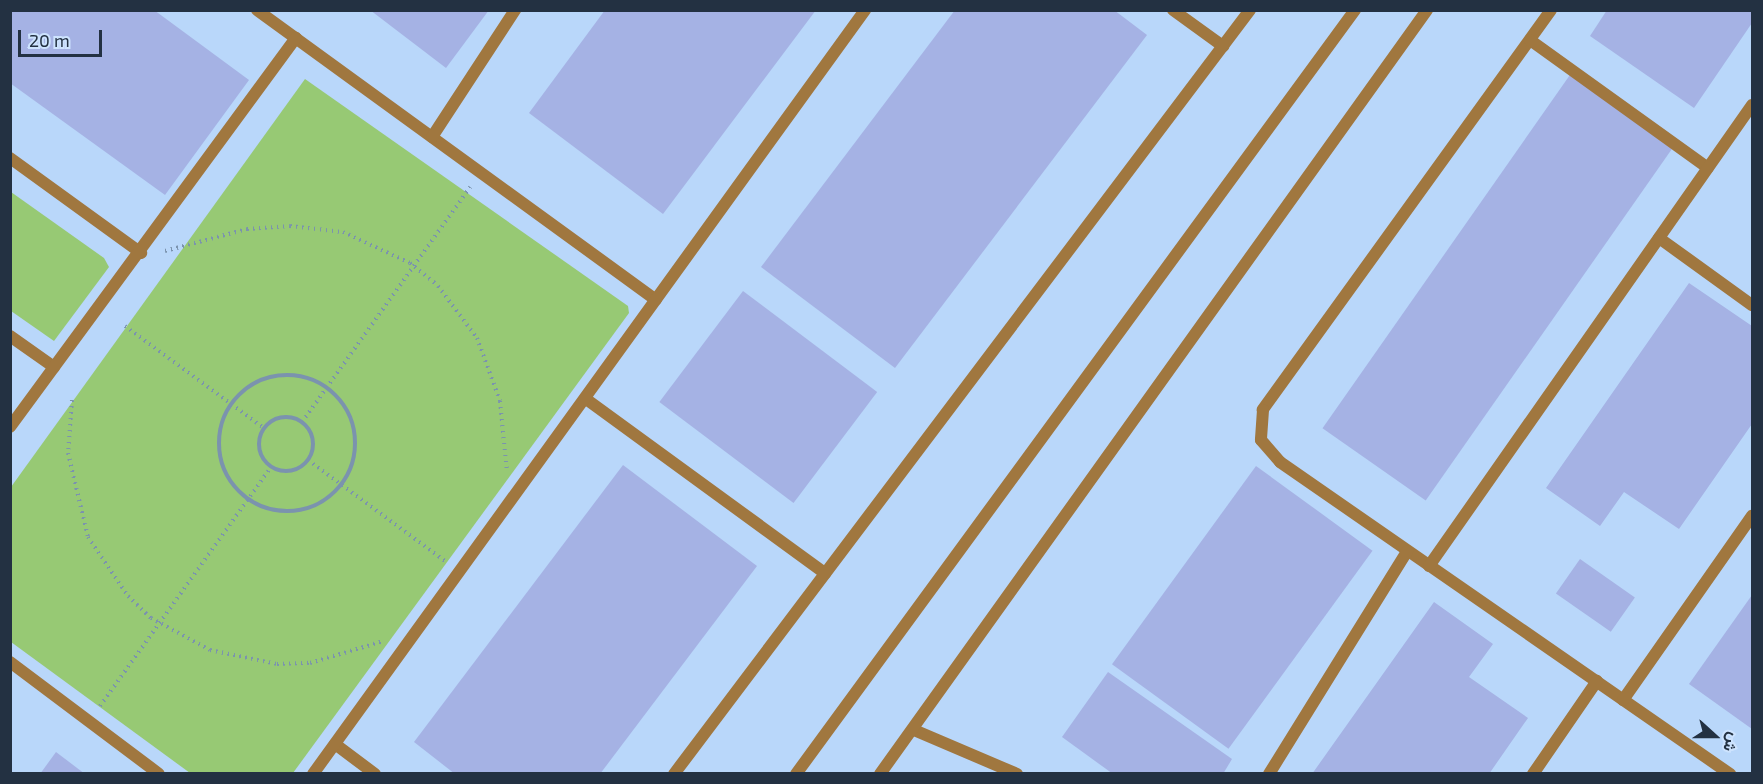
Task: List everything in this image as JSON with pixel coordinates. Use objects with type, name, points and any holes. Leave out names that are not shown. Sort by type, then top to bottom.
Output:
[{"type":"street","points":[[257,10],[656,300]]},
{"type":"street","points":[[432,137],[515,10]]},
{"type":"street","points":[[312,774],[586,399],[865,10]]},
{"type":"street","points":[[1173,10],[1223,46]]},
{"type":"street","points":[[674,774],[1250,10]]},
{"type":"street","points":[[796,774],[1355,10]]},
{"type":"street","points":[[880,774],[914,730],[1427,10]]},
{"type":"street","points":[[1551,10],[1260,419],[1261,440],[1272,456],[1730,774]]},
{"type":"street","points":[[10,427],[141,253],[296,38]]},
{"type":"street","points":[[1530,40],[1708,168]]},
{"type":"street","points":[[1429,566],[1752,105]]},
{"type":"street","points":[[10,158],[141,253]]},
{"type":"street","points":[[1659,238],[1752,305]]},
{"type":"street","points":[[10,336],[54,367]]},
{"type":"street","points":[[586,399],[825,573]]},
{"type":"street","points":[[1623,699],[1752,516]]},
{"type":"street","points":[[1269,774],[1407,551]]},
{"type":"street","points":[[12,668],[159,774]]},
{"type":"street","points":[[1533,774],[1597,681]]},
{"type":"street","points":[[914,730],[1017,774]]},
{"type":"street","points":[[335,744],[375,774]]},
{"type":"path","points":[[302,423],[481,172]]},
{"type":"path","points":[[141,253],[179,251],[248,229],[290,226],[344,232],[414,266],[459,310],[491,369],[500,401],[507,482]]},
{"type":"path","points":[[125,326],[264,428]]},
{"type":"path","points":[[297,376],[327,388],[352,422],[354,454],[342,485],[303,511],[279,512],[248,499],[224,471],[218,448],[230,403],[265,377],[297,376]]},
{"type":"path","points":[[72,400],[68,453],[88,537],[128,596],[159,623],[210,650],[277,664],[345,656],[393,638]]},
{"type":"path","points":[[278,418],[302,423],[312,436],[308,460],[295,470],[271,467],[260,453],[264,428],[278,418]]},
{"type":"path","points":[[308,460],[448,562]]},
{"type":"path","points":[[99,707],[271,467]]},
{"type":"green space","points":[[305,79],[628,306],[629,313],[293,773],[190,773],[11,642],[11,487]]},
{"type":"green space","points":[[11,192],[104,258],[109,267],[54,341],[11,311]]},
{"type":"building","points":[[10,10],[154,10],[249,80],[165,195],[10,83]]},
{"type":"building","points":[[370,10],[489,10],[446,68]]},
{"type":"building","points":[[605,10],[816,10],[663,214],[529,113]]},
{"type":"building","points":[[955,10],[1114,10],[1147,35],[895,368],[761,267]]},
{"type":"building","points":[[1607,10],[1752,10],[1752,23],[1694,108],[1590,36]]},
{"type":"building","points":[[1572,72],[1675,144],[1426,501],[1322,428]]},
{"type":"building","points":[[1689,283],[1752,326],[1752,424],[1679,529],[1624,492],[1600,526],[1546,488]]},
{"type":"building","points":[[743,291],[877,392],[794,503],[659,402]]},
{"type":"building","points":[[623,465],[757,566],[600,774],[455,774],[414,742]]},
{"type":"building","points":[[1256,466],[1372,551],[1228,749],[1112,664]]},
{"type":"building","points":[[1580,559],[1635,597],[1611,632],[1556,593]]},
{"type":"building","points":[[1752,595],[1752,729],[1689,684]]},
{"type":"building","points":[[1434,602],[1493,644],[1469,677],[1528,718],[1489,774],[1312,774]]},
{"type":"building","points":[[1108,672],[1232,759],[1223,774],[1113,774],[1062,737]]},
{"type":"building","points":[[56,752],[85,774],[40,774]]}]
